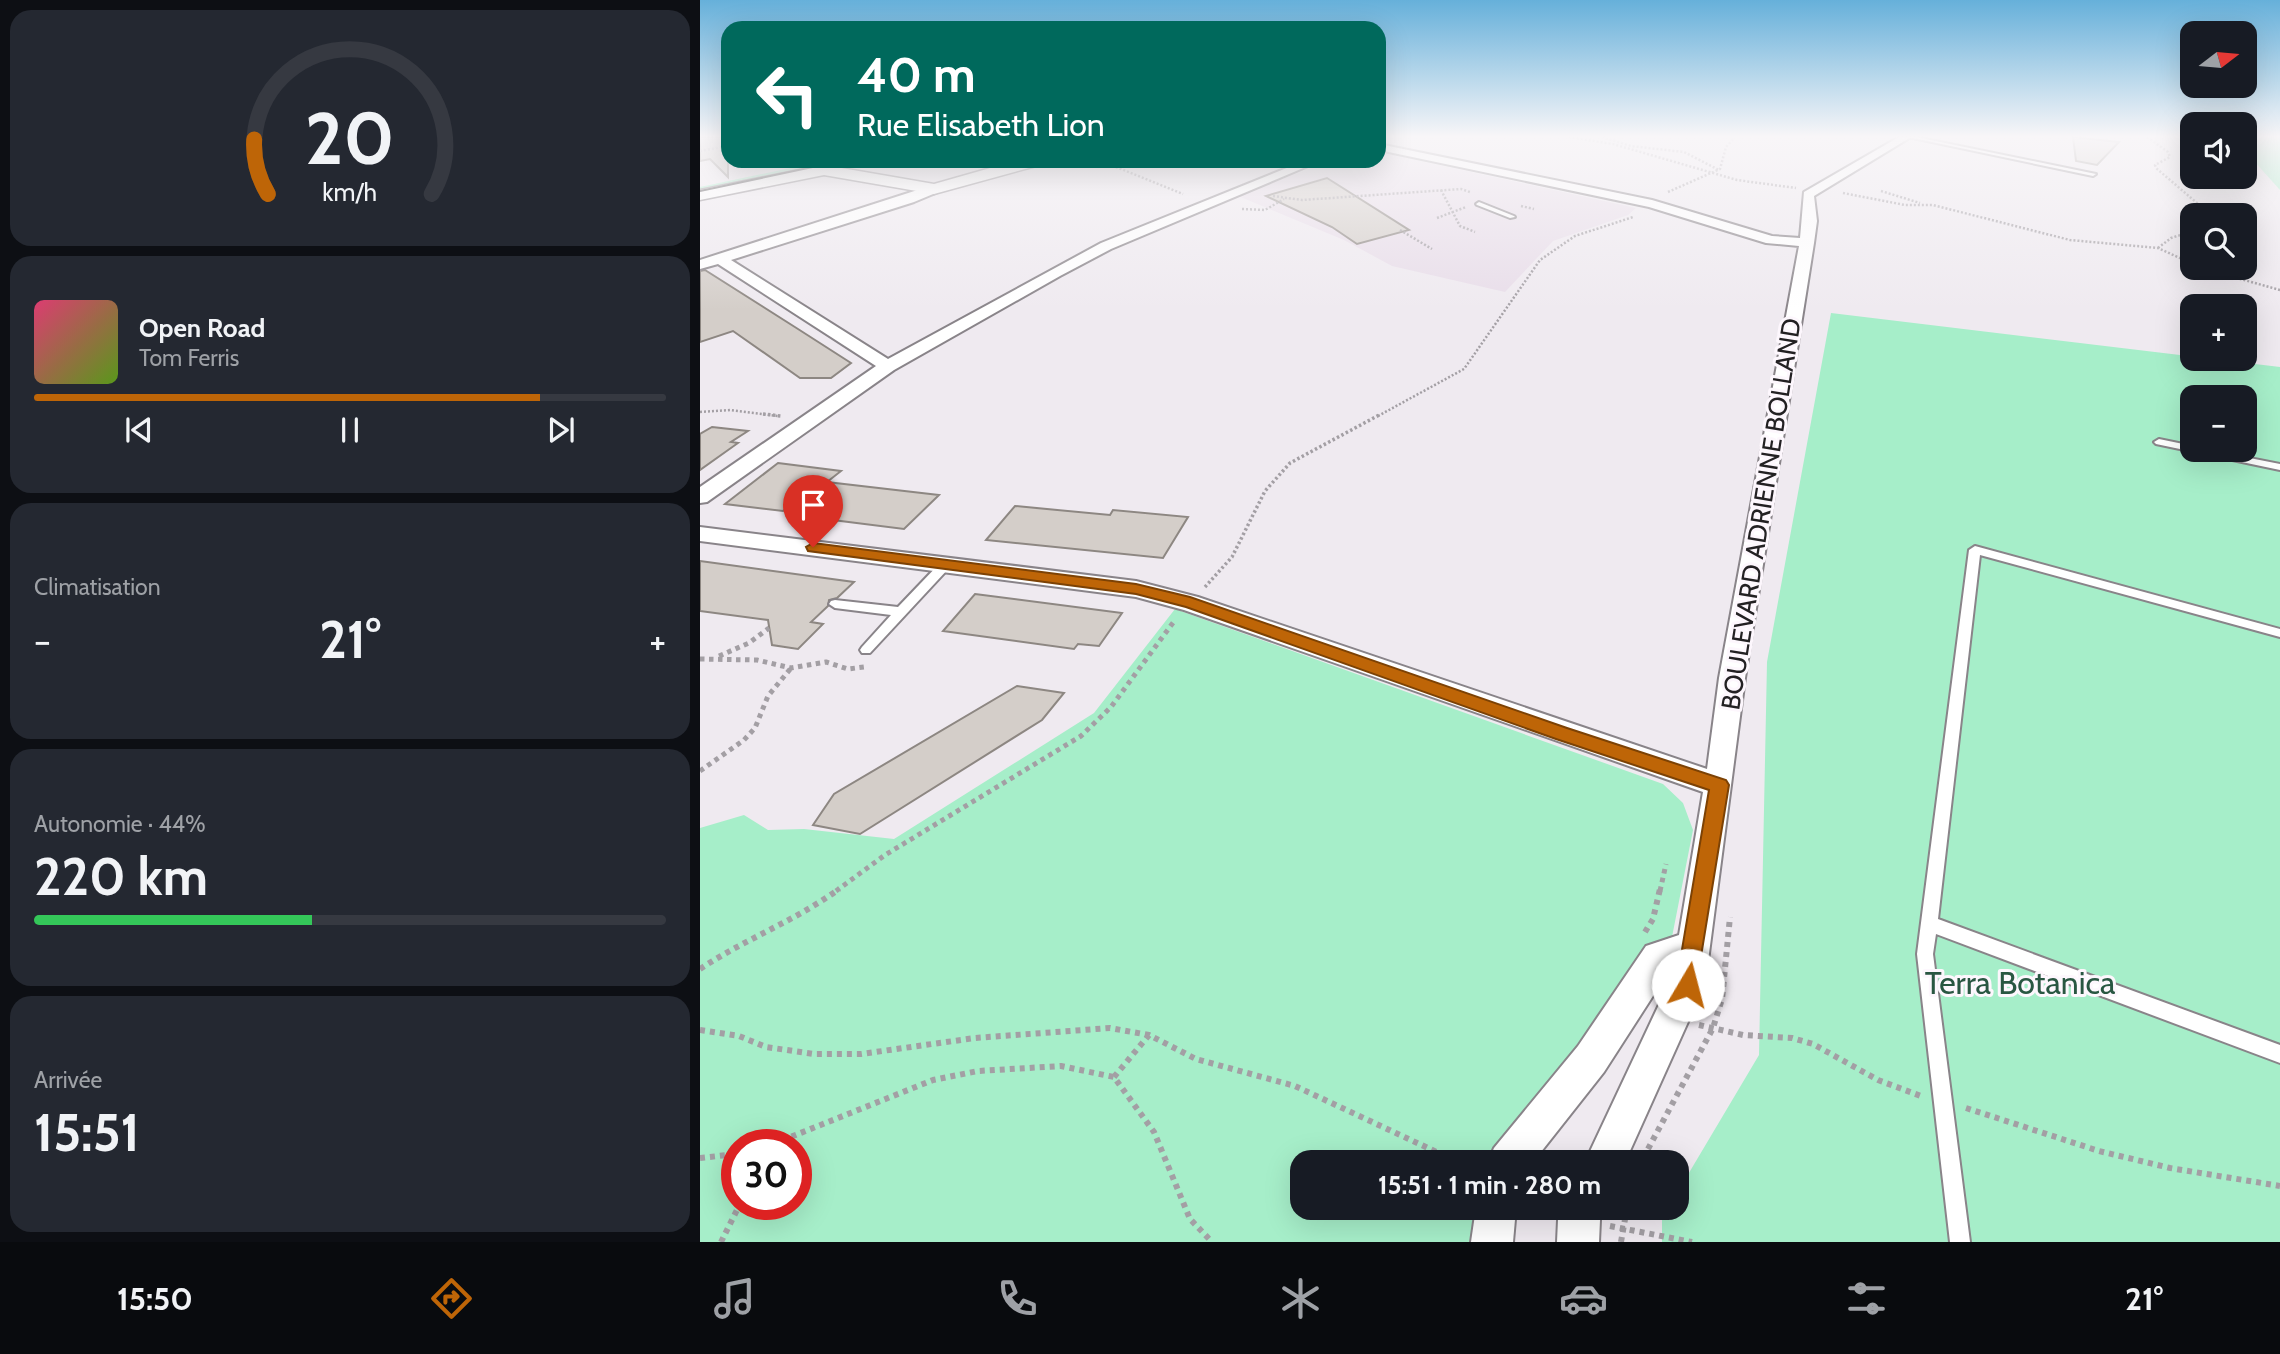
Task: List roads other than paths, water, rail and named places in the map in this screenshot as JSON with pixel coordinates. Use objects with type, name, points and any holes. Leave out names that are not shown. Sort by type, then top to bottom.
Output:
[{"type":"street","points":[[700,265],[921,195]]},
{"type":"street","points":[[700,497],[888,366],[1106,246],[1231,195]]},
{"type":"street","points":[[1609,195],[1652,204],[1771,240],[1807,243]]},
{"type":"street","name":"BOULEVARD ADRIENNE BOLLAND","points":[[1610,1150],[1669,1019],[1688,985],[1719,785],[1732,678],[1807,243],[1811,211],[1807,201],[1808,195]]},
{"type":"street","points":[[720,260],[888,366]]},
{"type":"street","points":[[700,534],[1136,589],[1190,603],[1563,734],[1719,785]]},
{"type":"street","points":[[1518,1150],[1591,1059],[1627,1009],[1658,958],[1693,947]]},
{"type":"street","points":[[1492,1242],[1495,1220]]},
{"type":"street","points":[[1578,1242],[1579,1220]]},
{"type":"lane","points":[[1477,204],[1512,217]]},
{"type":"lane","points":[[2159,442],[2180,446]]},
{"type":"lane","points":[[2256,462],[2280,467]]},
{"type":"lane","points":[[1960,1242],[1925,954],[1975,550],[2280,633]]},
{"type":"lane","points":[[866,650],[945,565]]},
{"type":"lane","points":[[835,604],[901,612]]},
{"type":"lane","points":[[1929,923],[2280,1055]]},
{"type":"park label","name":"Terra Botanica","points":[[2020,983]]}]
